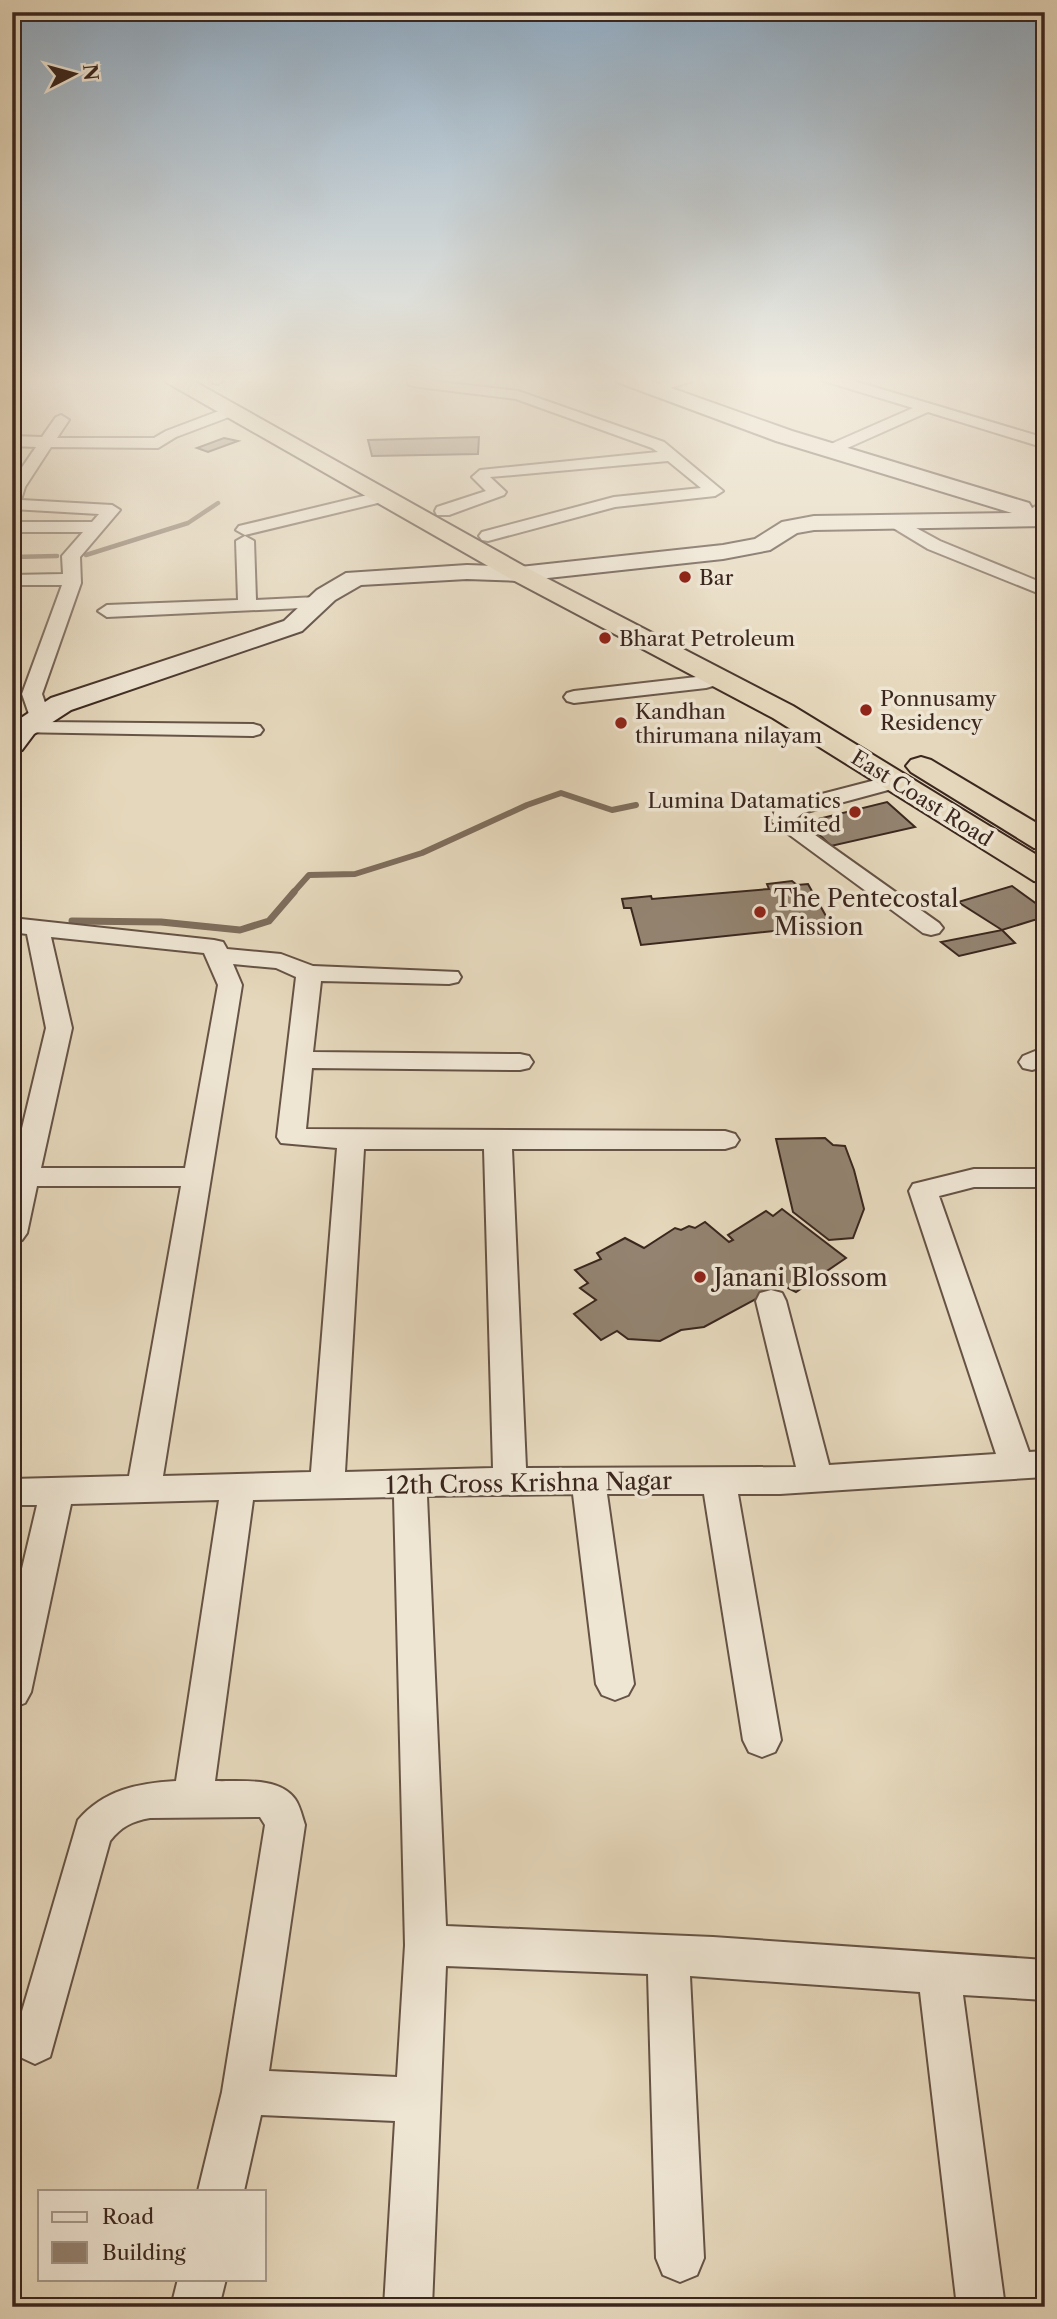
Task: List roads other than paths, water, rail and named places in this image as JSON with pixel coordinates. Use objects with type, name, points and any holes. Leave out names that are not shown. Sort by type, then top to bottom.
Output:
[{"type":"highway","name":"East Coast Road","points":[[361,486],[520,574],[783,712],[1045,874]]},
{"type":"highway","points":[[401,486],[557,572],[787,687]]},
{"type":"highway","name":"East Coast Road","points":[[902,755],[1045,841]]},
{"type":"street","points":[[18,486],[12,504],[112,510],[71,556],[72,579],[22,729]]},
{"type":"street","points":[[443,511],[498,492],[491,486]]},
{"type":"street","points":[[488,536],[614,502],[715,491],[709,486]]},
{"type":"street","points":[[952,486],[1042,513]]},
{"type":"street","points":[[247,606],[245,536],[380,497]]},
{"type":"street","points":[[22,729],[61,704],[293,626],[326,595],[355,578],[467,572],[557,572],[762,545],[790,527],[814,523],[896,522],[1042,513]]},
{"type":"street","points":[[896,522],[934,545],[1045,590]]},
{"type":"street","points":[[12,527],[97,527]]},
{"type":"street","points":[[12,580],[72,579]]},
{"type":"street","points":[[107,611],[317,603]]},
{"type":"street","points":[[574,697],[706,682],[720,678]]},
{"type":"street","points":[[22,729],[253,730]]},
{"type":"street","points":[[895,781],[795,808],[783,814],[783,822],[931,928]]},
{"type":"street","points":[[12,1233],[60,1028],[25,927],[214,947],[230,985],[144,1489]]},
{"type":"street","points":[[217,955],[281,961],[309,973],[449,977]]},
{"type":"street","points":[[309,973],[290,1137],[351,1140],[725,1140]]},
{"type":"street","points":[[299,1060],[520,1062]]},
{"type":"street","points":[[327,1485],[351,1140]]},
{"type":"street","points":[[498,1140],[510,1481]]},
{"type":"street","points":[[26,1177],[197,1177]]},
{"type":"street","points":[[1031,1465],[923,1191],[974,1178],[1045,1178]]},
{"type":"street","points":[[771,1301],[816,1479]]},
{"type":"street","name":"12th Cross Krishna Nagar","points":[[12,1492],[510,1481],[816,1479],[1031,1465]]},
{"type":"street","points":[[588,1481],[615,1684]]},
{"type":"street","points":[[719,1481],[762,1740]]},
{"type":"street","points":[[408,2307],[426,1945],[410,1483]]},
{"type":"street","points":[[193,1798],[238,1487]]},
{"type":"street","points":[[12,1692],[57,1491]]},
{"type":"street","points":[[35,2042],[92,1833],[102,1819],[118,1807],[140,1801],[193,1798],[266,1800],[280,1809],[285,1825],[244,2092],[221,2190]]},
{"type":"street","points":[[426,1945],[668,1955],[1045,1980]]},
{"type":"street","points":[[668,1955],[680,2258]]},
{"type":"street","points":[[939,1972],[981,2307]]},
{"type":"street","points":[[244,2092],[418,2100]]},
{"type":"street","points":[[195,2307],[202,2280]]},
{"type":"waterway","points":[[86,555],[188,523],[218,503]]},
{"type":"waterway","points":[[12,557],[57,556]]},
{"type":"waterway","points":[[292,894],[309,875],[355,874],[422,853],[527,805],[561,793],[612,810],[636,805]]},
{"type":"waterway","points":[[72,921],[161,922],[240,930],[269,921],[294,892]]},
{"type":"place","name":"Bar","points":[[685,577]]},
{"type":"place","name":"Bharat Petroleum","points":[[605,638]]},
{"type":"place","name":"Ponnusamy Residency","points":[[866,710]]},
{"type":"place","name":"Kandhan thirumana nilayam","points":[[621,723]]},
{"type":"place","name":"Lumina Datamatics Limited","points":[[855,812]]},
{"type":"place","name":"The Pentecostal Mission","points":[[760,912]]},
{"type":"place","name":"Janani Blossom","points":[[700,1277]]}]
